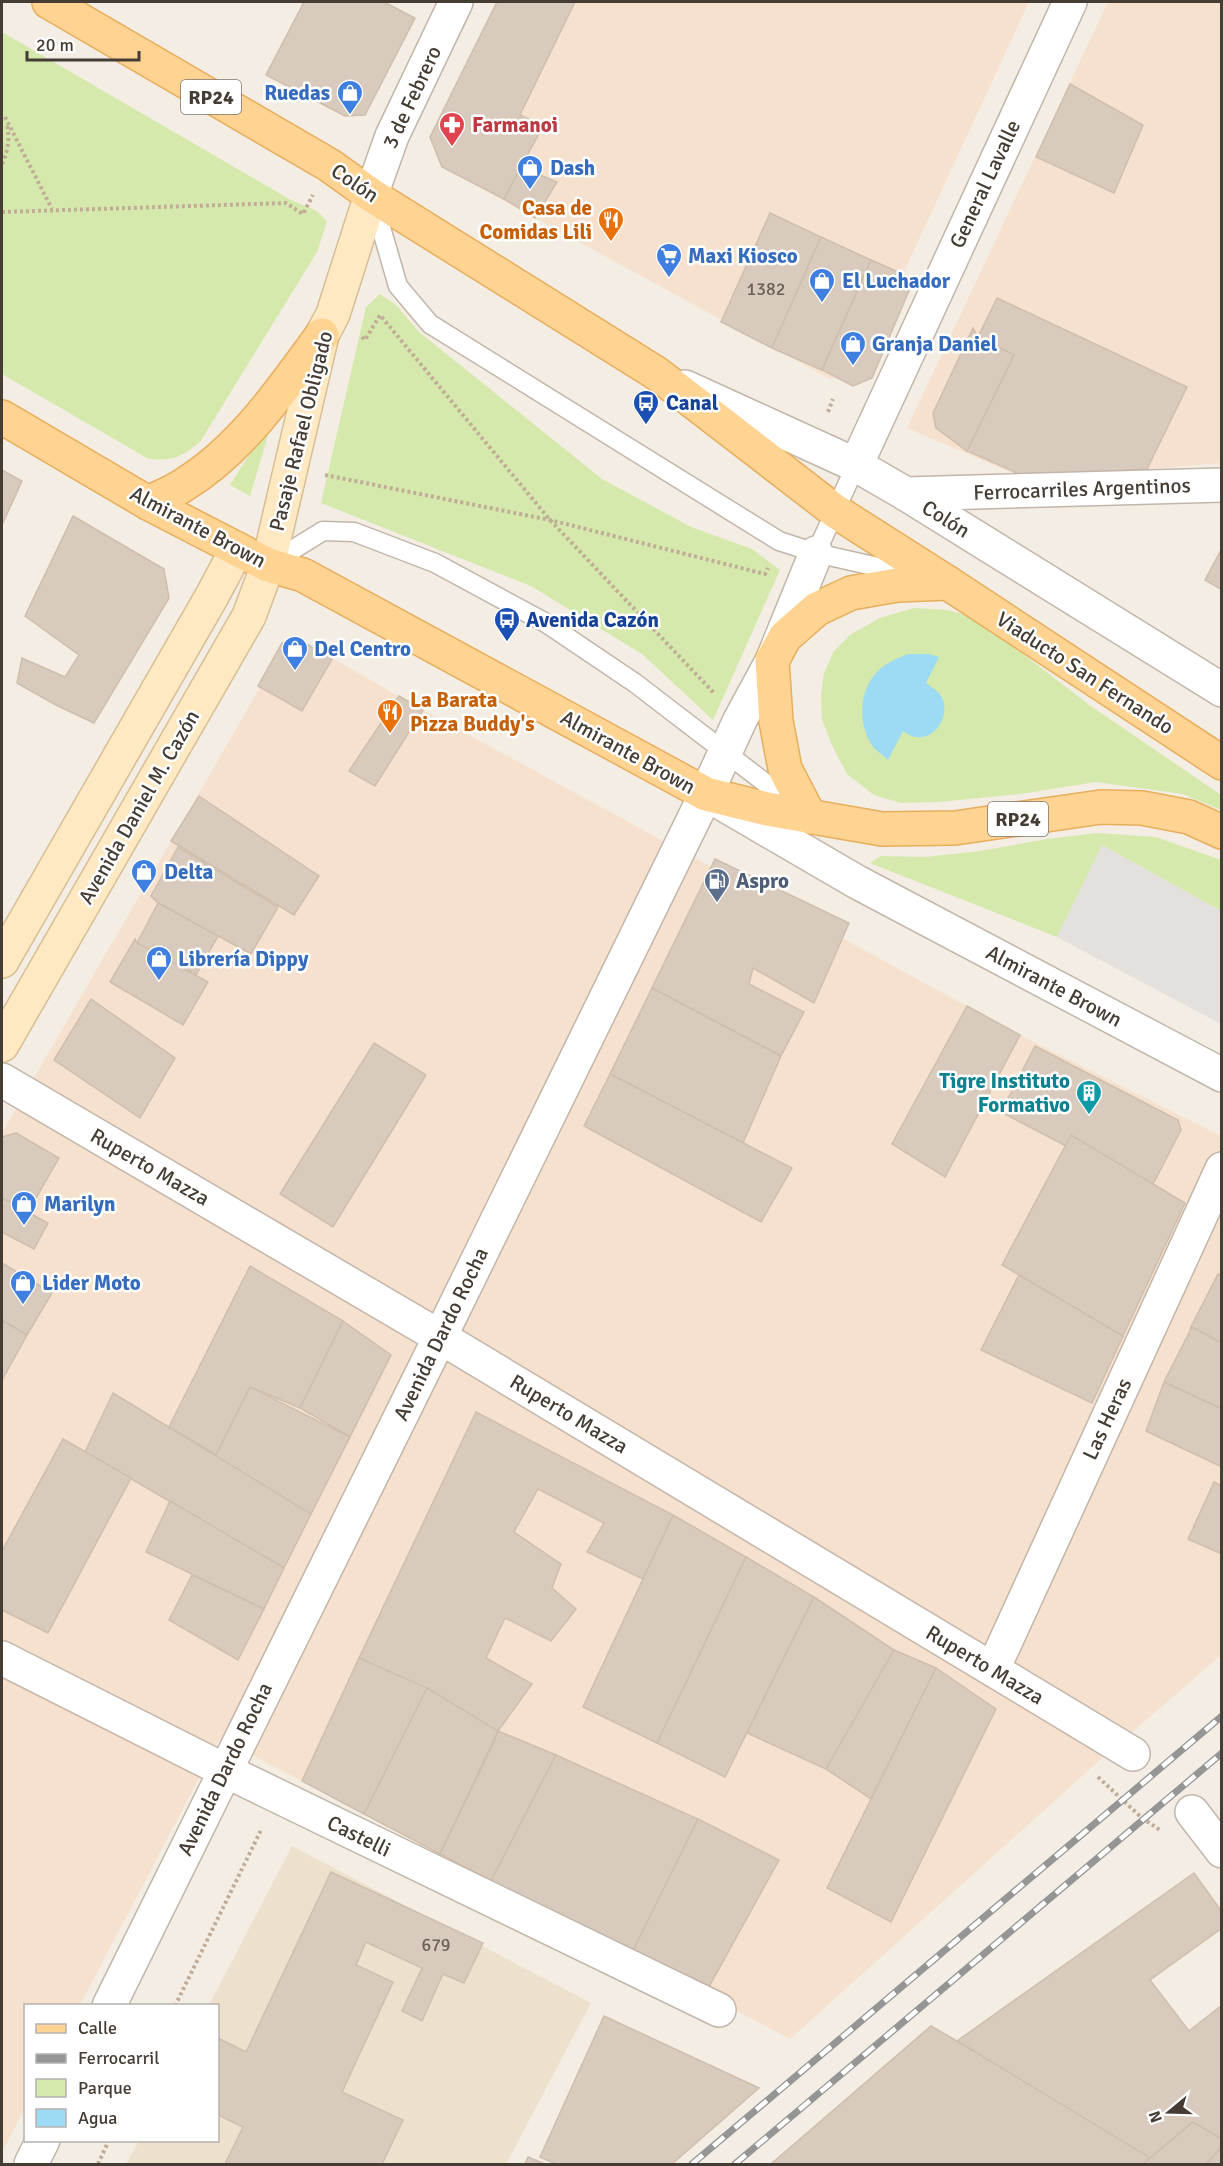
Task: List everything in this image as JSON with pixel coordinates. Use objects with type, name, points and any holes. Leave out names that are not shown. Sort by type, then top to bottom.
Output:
[{"type":"main road","name":"Colón","points":[[49,2],[329,165],[372,195],[656,373],[835,511],[948,583]]},
{"type":"main road","name":"Pasaje Rafael Obligado","points":[[268,566],[290,468],[327,325],[372,195]]},
{"type":"main road","points":[[148,503],[185,485],[220,458],[280,391],[327,325]]},
{"type":"main road","name":"Almirante Brown","points":[[2,417],[148,503],[268,566],[303,575],[706,794]]},
{"type":"main road","name":"Avenida Daniel M. Cazón","points":[[2,961],[213,596],[237,549]]},
{"type":"main road","name":"Avenida Daniel M. Cazón","points":[[2,1045],[249,616],[268,566]]},
{"type":"main road","points":[[810,817],[784,770],[776,721],[772,662],[785,637],[817,609],[851,593],[897,585],[948,583]]},
{"type":"main road","name":"Viaducto San Fernando","points":[[948,583],[1221,763]]},
{"type":"main road","name":"RP24","points":[[706,794],[810,817],[882,829],[955,828],[1101,807],[1142,808],[1189,817],[1221,832]]},
{"type":"street","name":"3 de Febrero","points":[[372,195],[392,135],[456,2]]},
{"type":"street","name":"General Lavalle","points":[[856,465],[1070,2]]},
{"type":"street","name":"Colón","points":[[656,373],[856,465],[1221,690]]},
{"type":"street","name":"Ferrocarriles Argentinos","points":[[906,494],[1221,485]]},
{"type":"street","name":"Avenida Dardo Rocha","points":[[110,2004],[706,794],[740,720],[772,662],[816,553]]},
{"type":"street","name":"Almirante Brown","points":[[706,794],[857,882],[1221,1075]]},
{"type":"street","points":[[810,817],[857,882]]},
{"type":"street","name":"Ruperto Mazza","points":[[2,1080],[440,1336],[1133,1754]]},
{"type":"street","name":"Las Heras","points":[[993,1669],[1221,1169]]},
{"type":"street","name":"Castelli","points":[[2,1659],[224,1770],[719,2010]]},
{"type":"street","points":[[1192,1812],[1221,1851]]},
{"type":"street","points":[[31,2164],[42,2142]]},
{"type":"lane","points":[[372,195],[398,286],[430,324],[779,542],[816,553],[948,583]]},
{"type":"lane","points":[[816,553],[856,465]]},
{"type":"lane","points":[[268,566],[323,531],[354,532],[435,562],[546,623],[635,682],[810,817]]},
{"type":"path","points":[[3,115],[52,209]]},
{"type":"path","points":[[2,164],[8,149],[9,133],[3,115]]},
{"type":"path","points":[[2,212],[286,202],[303,214],[329,165]]},
{"type":"path","points":[[327,325],[364,340],[380,315],[550,520],[740,720]]},
{"type":"path","points":[[815,447],[832,399]]},
{"type":"path","points":[[290,468],[550,520],[765,574],[779,542]]},
{"type":"path","points":[[1133,1754],[1097,1777],[1142,1818],[1163,1832],[1192,1812]]},
{"type":"path","points":[[176,2004],[278,1796]]},
{"type":"path","points":[[98,2164],[108,2142]]},
{"type":"shaded area","points":[[496,2],[1029,2],[857,373],[830,379],[442,167],[430,137]]},
{"type":"shaded area","points":[[1108,2],[1221,2],[1221,463],[1026,479],[907,428]]},
{"type":"shaded area","points":[[299,639],[421,709],[1020,1035],[1221,1136],[1221,1655],[1100,1760],[790,2039],[220,1738],[81,2004],[24,2004],[24,2110],[2,2153],[2,1133],[287,641]]},
{"type":"shaded area","points":[[1102,845],[1221,911],[1221,1024],[1057,937]]},
{"type":"shaded area","points":[[292,1846],[591,2003],[506,2164],[126,2164],[138,2142],[219,2142],[219,2004],[210,2004]]},
{"type":"green space","points":[[2,32],[291,200],[317,211],[327,221],[317,252],[200,442],[175,457],[162,460],[147,458],[2,374]]},
{"type":"green space","points":[[380,294],[396,305],[419,332],[602,479],[691,527],[752,549],[780,570],[713,720],[642,654],[531,586],[321,503],[366,307]]},
{"type":"green space","points":[[274,415],[250,496],[230,485]]},
{"type":"green space","points":[[914,608],[947,610],[976,618],[1088,704],[1221,795],[1221,810],[1183,794],[1096,782],[1020,794],[938,802],[901,803],[874,795],[847,774],[831,743],[822,719],[821,695],[824,673],[834,651],[850,635],[880,618]]},
{"type":"green space","points":[[1097,833],[1156,837],[1221,860],[1221,911],[1102,845],[1057,937],[870,863],[880,856],[925,857]]},
{"type":"water","points":[[908,654],[928,654],[939,657],[926,683],[942,697],[944,713],[939,726],[929,735],[914,737],[903,731],[888,760],[874,748],[869,740],[863,720],[863,700],[870,681],[876,673],[887,664]]},
{"type":"building","points":[[304,2],[384,2],[415,18],[365,115],[345,116],[266,75]]},
{"type":"building","points":[[497,2],[575,2],[520,115],[543,126],[504,199],[442,167],[430,137]]},
{"type":"building","points":[[1070,84],[1143,125],[1114,193],[1036,157]]},
{"type":"building","name":"Dash","points":[[521,167],[557,182],[535,218],[504,199]]},
{"type":"building","points":[[770,213],[821,237],[772,348],[721,322]]},
{"type":"building","name":"El Luchador","points":[[821,237],[871,260],[822,370],[772,348]]},
{"type":"building","points":[[871,260],[914,279],[872,378],[853,386],[822,370]]},
{"type":"building","points":[[997,298],[1187,387],[1147,469],[1026,477],[967,451],[1014,355],[978,337]]},
{"type":"building","points":[[973,328],[978,337],[1014,355],[967,451],[936,428],[933,413]]},
{"type":"building","points":[[2,470],[22,481],[2,525]]},
{"type":"building","points":[[73,516],[164,569],[169,598],[94,723],[17,683],[22,658],[65,677],[79,655],[25,616]]},
{"type":"building","points":[[1222,548],[1222,590],[1205,580]]},
{"type":"building","name":"Del Centro","points":[[300,640],[332,659],[302,711],[258,686],[282,643]]},
{"type":"building","name":"La Barata Pizza Buddy's","points":[[399,696],[423,710],[375,786],[349,771]]},
{"type":"building","points":[[199,796],[319,876],[294,915],[171,841]]},
{"type":"building","points":[[178,847],[278,907],[251,954],[158,903],[151,896]]},
{"type":"building","points":[[715,859],[849,923],[814,1003],[753,968],[749,984],[804,1012],[781,1056],[652,988]]},
{"type":"building","points":[[158,903],[218,936],[196,975],[137,943]]},
{"type":"building","name":"Librería Dippy","points":[[135,939],[137,943],[208,982],[183,1025],[110,982]]},
{"type":"building","points":[[652,988],[781,1056],[743,1143],[610,1074]]},
{"type":"building","points":[[91,999],[175,1058],[140,1118],[54,1060]]},
{"type":"building","points":[[967,1006],[1020,1035],[945,1177],[892,1144]]},
{"type":"building","points":[[374,1043],[426,1075],[333,1227],[280,1194]]},
{"type":"building","name":"Tigre Instituto Formativo","points":[[1035,1046],[1178,1120],[1181,1130],[1150,1190],[1001,1112]]},
{"type":"building","points":[[610,1074],[792,1168],[761,1222],[584,1126]]},
{"type":"building","points":[[16,1133],[59,1158],[28,1212],[2,1198],[2,1137]]},
{"type":"building","points":[[1071,1135],[1185,1203],[1123,1336],[1002,1265]]},
{"type":"building","name":"Marilyn","points":[[2,1198],[48,1223],[34,1249],[2,1232]]},
{"type":"building","name":"Lider Moto","points":[[2,1263],[52,1293],[27,1335],[2,1320]]},
{"type":"building","points":[[250,1266],[343,1321],[300,1408],[250,1387],[216,1455],[169,1427]]},
{"type":"building","points":[[1218,1274],[1222,1276],[1222,1343],[1190,1329]]},
{"type":"building","points":[[1019,1275],[1123,1336],[1092,1403],[981,1350]]},
{"type":"building","points":[[2,1320],[27,1335],[2,1380]]},
{"type":"building","points":[[343,1321],[391,1355],[350,1437],[300,1408]]},
{"type":"building","points":[[1192,1327],[1222,1343],[1222,1409],[1164,1382]]},
{"type":"building","points":[[1164,1382],[1222,1409],[1222,1467],[1146,1431]]},
{"type":"building","points":[[250,1387],[350,1437],[311,1514],[211,1465]]},
{"type":"building","points":[[113,1393],[311,1514],[284,1568],[85,1452]]},
{"type":"building","points":[[476,1412],[673,1515],[643,1579],[587,1552],[604,1523],[538,1489],[514,1532],[561,1564],[552,1588],[576,1609],[551,1641],[505,1618],[486,1658],[532,1684],[498,1731],[359,1658]]},
{"type":"building","points":[[63,1439],[131,1478],[48,1633],[2,1610],[2,1551]]},
{"type":"building","points":[[1214,1482],[1222,1486],[1222,1554],[1188,1539]]},
{"type":"building","points":[[170,1501],[284,1568],[264,1609],[146,1552]]},
{"type":"building","points":[[673,1515],[746,1557],[657,1743],[583,1707]]},
{"type":"building","points":[[746,1557],[814,1597],[725,1777],[657,1743]]},
{"type":"building","points":[[192,1575],[264,1609],[238,1660],[169,1620]]},
{"type":"building","points":[[814,1597],[894,1650],[826,1769],[747,1733]]},
{"type":"building","points":[[894,1650],[936,1668],[871,1799],[826,1769]]},
{"type":"building","points":[[359,1658],[427,1688],[364,1814],[302,1781]]},
{"type":"building","points":[[936,1668],[996,1709],[891,1922],[827,1888]]},
{"type":"building","points":[[427,1688],[498,1731],[440,1854],[364,1814]]},
{"type":"building","points":[[498,1731],[556,1755],[491,1881],[440,1854]]},
{"type":"building","points":[[556,1755],[698,1819],[631,1955],[491,1881]]},
{"type":"building","points":[[698,1819],[779,1860],[705,1994],[631,1955]]},
{"type":"building","points":[[331,1872],[483,1943],[464,1983],[443,1974],[422,2021],[402,2011],[422,1968],[366,1942],[356,1965],[393,1982],[342,2092],[403,2120],[382,2164],[225,2164],[243,2127],[219,2115],[219,2038],[246,2052]]},
{"type":"building","points":[[1194,1873],[1222,1912],[1222,1928],[1150,1980],[1189,2031],[1222,2005],[1222,2139],[1193,2122],[1149,2159],[957,2041]]},
{"type":"building","points":[[604,2016],[759,2088],[672,2164],[556,2164],[540,2157]]},
{"type":"building","points":[[931,2026],[1152,2159],[1146,2164],[771,2164]]},
{"type":"building","points":[[1193,2122],[1222,2139],[1222,2147],[1206,2164],[1143,2164]]},
{"type":"building","points":[[1222,2147],[1222,2164],[1206,2164]]},
{"type":"building","points":[[528,2157],[545,2164],[525,2164]]},
{"type":"railway","points":[[692,2164],[1222,1716]]},
{"type":"railway","points":[[735,2164],[1222,1753]]},
{"type":"place","name":"Ruedas","points":[[350,116]]},
{"type":"place","name":"Farmanoi","points":[[452,148]]},
{"type":"place","name":"Dash","points":[[530,191]]},
{"type":"place","name":"Casa de Comidas Lili","points":[[611,243]]},
{"type":"place","name":"Maxi Kiosco","points":[[669,279]]},
{"type":"place","name":"El Luchador","points":[[822,304]]},
{"type":"place","name":"Granja Daniel","points":[[853,367]]},
{"type":"place","name":"Canal","points":[[646,426]]},
{"type":"place","name":"Avenida Cazón","points":[[507,643]]},
{"type":"place","name":"Del Centro","points":[[295,672]]},
{"type":"place","name":"La Barata Pizza Buddy's","points":[[390,735]]},
{"type":"place","name":"Delta","points":[[144,895]]},
{"type":"place","name":"Aspro","points":[[717,904]]},
{"type":"place","name":"Librería Dippy","points":[[159,982]]},
{"type":"place","name":"Tigre Instituto Formativo","points":[[1089,1116]]},
{"type":"place","name":"Marilyn","points":[[24,1227]]},
{"type":"place","name":"Lider Moto","points":[[23,1306]]}]
